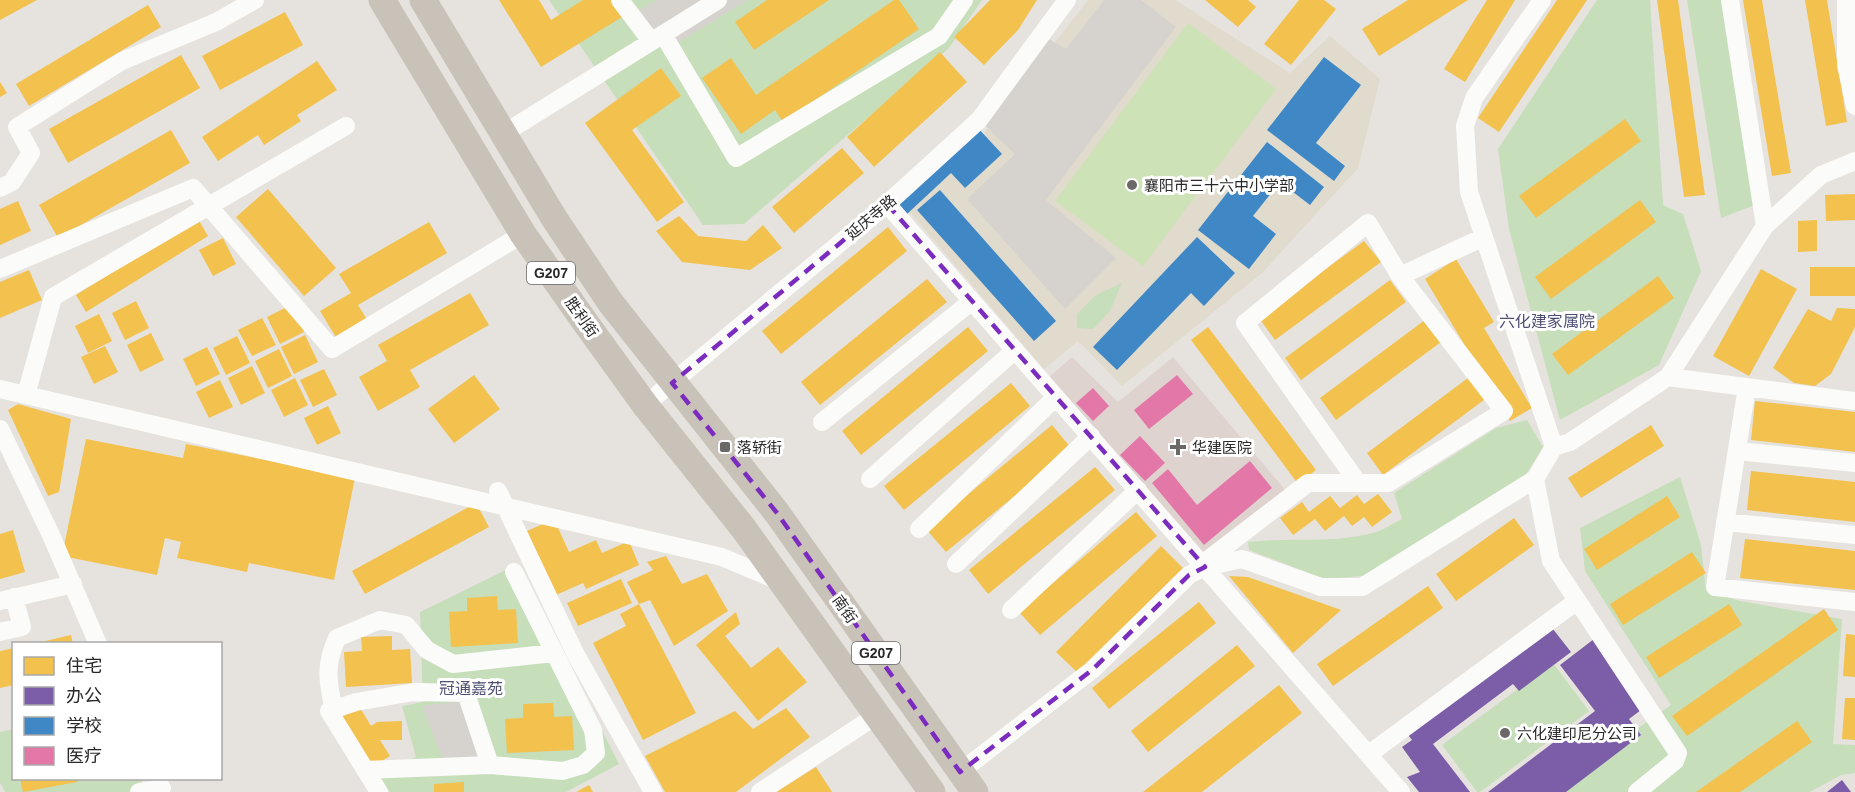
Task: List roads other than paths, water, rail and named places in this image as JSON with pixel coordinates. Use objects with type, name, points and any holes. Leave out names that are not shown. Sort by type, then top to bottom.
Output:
[{"type":"highway","name":"胜利街","points":[[382,0],[523,234],[645,405],[744,529],[783,583]]},
{"type":"highway","name":"南街","points":[[423,0],[554,218],[610,302],[777,513],[968,782]]},
{"type":"highway","name":"G207","points":[[783,583],[932,792]]},
{"type":"street","points":[[0,188],[12,182],[30,153],[16,127],[122,61],[216,22],[255,0]]},
{"type":"street","points":[[620,0],[657,38],[736,158],[939,36],[964,0]]},
{"type":"street","points":[[503,134],[718,0]]},
{"type":"street","name":"延庆寺路","points":[[645,405],[887,204],[979,120],[1067,0]]},
{"type":"street","points":[[1542,0],[1474,98],[1465,126],[1470,192],[1554,447]]},
{"type":"street","points":[[1730,0],[1765,225]]},
{"type":"street","points":[[1846,0],[1846,65],[1855,106]]},
{"type":"street","points":[[26,395],[53,297],[346,126]]},
{"type":"street","points":[[1199,568],[1242,559],[1321,587],[1362,586],[1535,479],[1554,447],[1570,442],[1668,377],[1765,225],[1821,175],[1855,161]]},
{"type":"street","points":[[0,269],[193,188],[332,349],[523,234]]},
{"type":"street","points":[[887,204],[1138,490],[1199,568],[1401,792]]},
{"type":"street","points":[[968,782],[1092,670],[1199,568],[1308,483],[1358,483],[1388,483],[1504,411],[1400,276],[1368,223],[1245,323],[1358,483]]},
{"type":"street","points":[[1400,276],[1484,237]]},
{"type":"street","points":[[822,422],[972,301]]},
{"type":"street","points":[[870,479],[1015,350]]},
{"type":"street","points":[[1668,377],[1855,401]]},
{"type":"street","points":[[1747,387],[1715,587],[1855,602]]},
{"type":"street","points":[[0,389],[502,499],[722,557],[783,583]]},
{"type":"street","points":[[920,529],[1056,397]]},
{"type":"street","points":[[0,429],[98,642]]},
{"type":"street","points":[[956,564],[1091,436]]},
{"type":"street","points":[[1737,451],[1855,463]]},
{"type":"street","points":[[1535,479],[1551,561],[1678,753],[1675,761],[1637,792]]},
{"type":"street","points":[[1011,609],[1138,490]]},
{"type":"street","points":[[502,499],[576,655],[653,792]]},
{"type":"street","points":[[1725,522],[1855,535]]},
{"type":"street","points":[[365,770],[490,765],[563,771],[583,765],[596,753],[593,730],[514,572]]},
{"type":"street","points":[[0,632],[22,627],[7,599],[73,584]]},
{"type":"street","points":[[1369,754],[1576,601]]},
{"type":"street","points":[[334,709],[328,686],[327,659],[337,638],[380,620],[406,625],[427,650],[453,664],[554,652]]},
{"type":"street","points":[[379,792],[328,711],[414,692],[466,693],[490,765]]},
{"type":"street","points":[[760,792],[877,715]]},
{"type":"street","points":[[139,792],[161,786]]},
{"type":"place","name":"襄阳市三十六中小学部","points":[[1132,185]]},
{"type":"place","name":"落轿街","points":[[725,447]]},
{"type":"place","name":"华建医院","points":[[1178,447]]},
{"type":"place","name":"六化建印尼分公司","points":[[1505,733]]},
{"type":"district","name":"六化建家属院","points":[[1547,321]]},
{"type":"district","name":"冠通嘉苑","points":[[471,688]]}]
